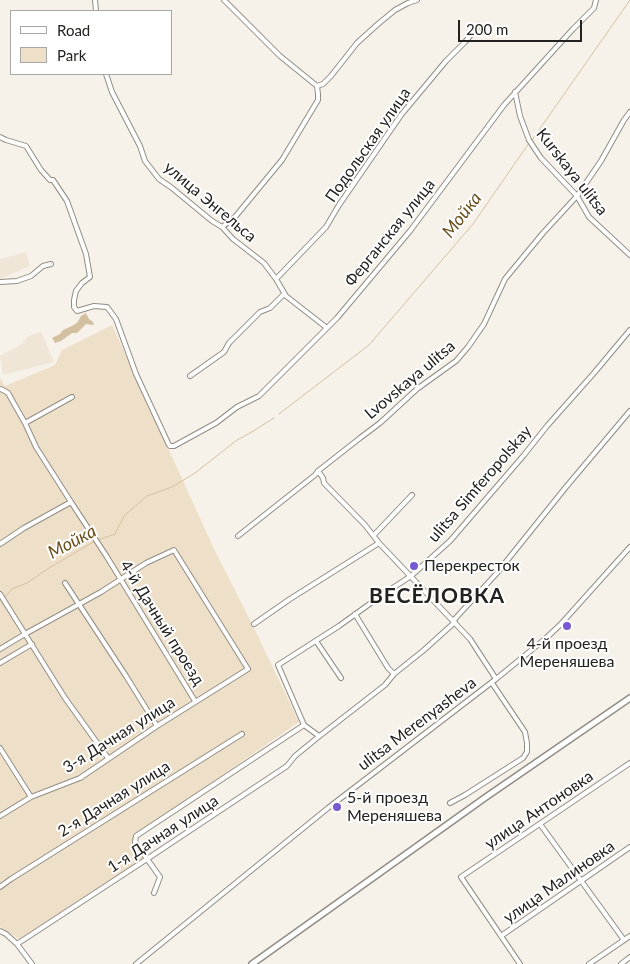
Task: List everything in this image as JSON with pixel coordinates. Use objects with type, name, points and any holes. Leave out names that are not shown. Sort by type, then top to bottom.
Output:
[{"type":"street","points":[[224,0],[280,56],[318,86]]},
{"type":"street","points":[[318,86],[331,76],[357,44],[378,24],[395,10],[417,0]]},
{"type":"street","name":"Ферганская улица","points":[[0,137],[26,146],[41,170],[50,180],[53,180],[66,201],[86,254],[90,277],[76,291],[74,307],[77,311],[94,306],[107,307],[116,319],[136,374],[169,445],[172,447],[216,422],[237,407],[260,396],[337,318],[410,231],[504,105],[572,29],[594,8],[596,0]]},
{"type":"street","name":"Подольская улица","points":[[276,279],[326,227],[397,121],[446,61],[466,42],[479,25]]},
{"type":"street","name":"улица Энгельса","points":[[106,75],[112,92],[140,146],[145,161],[159,179],[264,262],[284,294],[327,328]]},
{"type":"street","points":[[222,227],[235,217],[282,160],[318,100],[318,86]]},
{"type":"street","name":"Kurskaya ulitsa","points":[[515,92],[520,116],[529,140],[541,158],[577,196],[589,217],[630,255]]},
{"type":"street","name":"Lvovskaya ulitsa","points":[[238,536],[380,423],[417,389],[456,361],[484,324],[505,279],[577,196],[601,161],[630,112]]},
{"type":"street","points":[[0,282],[17,282],[31,276],[43,266],[51,264]]},
{"type":"street","points":[[190,376],[224,352],[229,343],[260,312],[273,306],[284,294]]},
{"type":"street","name":"ulitsa Simferopolskay","points":[[304,725],[278,665],[411,576],[450,541],[524,455],[546,426],[630,330]]},
{"type":"street","name":"4-й Дачный проезд","points":[[0,389],[8,393],[36,447],[107,557],[195,701]]},
{"type":"street","points":[[25,423],[72,398]]},
{"type":"street","name":"1-я Дачная улица","points":[[17,944],[288,766],[293,758],[318,737],[385,686],[394,674],[424,650],[454,622],[630,412]]},
{"type":"street","points":[[318,471],[324,483],[470,639],[496,679]]},
{"type":"street","points":[[374,536],[412,495]]},
{"type":"street","points":[[0,544],[24,528],[71,502]]},
{"type":"street","points":[[254,624],[290,598],[379,543]]},
{"type":"street","name":"ulitsa Merenyasheva","points":[[136,964],[328,808],[492,683],[560,626],[630,547]]},
{"type":"street","name":"3-я Дачная улица","points":[[0,816],[31,797],[80,778],[195,701],[248,669],[174,550],[146,563],[120,580]]},
{"type":"street","points":[[0,649],[120,580]]},
{"type":"street","points":[[65,583],[157,726]]},
{"type":"street","points":[[0,594],[65,698],[108,758]]},
{"type":"street","points":[[355,614],[388,668],[394,674]]},
{"type":"street","points":[[316,641],[341,678]]},
{"type":"street","points":[[0,663],[32,644]]},
{"type":"street","points":[[450,803],[523,758],[526,752],[527,743],[524,732],[492,683]]},
{"type":"street","points":[[252,964],[486,797],[630,698]]},
{"type":"street","points":[[154,893],[160,877],[135,842],[136,836],[304,725],[318,737]]},
{"type":"street","name":"2-я Дачная улица","points":[[0,887],[242,734]]},
{"type":"street","points":[[0,748],[31,797]]},
{"type":"street","name":"улица Антоновка","points":[[502,936],[461,877],[630,763]]},
{"type":"street","points":[[540,824],[624,940]]},
{"type":"street","name":"улица Малиновка","points":[[502,936],[630,847]]},
{"type":"street","points":[[0,931],[17,944],[32,964]]},
{"type":"street","points":[[502,936],[520,964]]},
{"type":"street","points":[[589,964],[630,936]]},
{"type":"street","points":[[620,964],[630,957]]},
{"type":"shaded area","points":[[26,252],[30,266],[0,279],[0,259]]},
{"type":"shaded area","points":[[86,313],[94,325],[86,324],[77,333],[72,333],[55,343],[52,338],[77,323],[81,316]]},
{"type":"shaded area","points":[[41,332],[54,362],[3,375],[0,356],[22,344],[28,336]]},
{"type":"green space","points":[[112,325],[214,549],[299,722],[133,837],[134,843],[144,858],[19,939],[0,927],[0,378],[5,386],[55,365],[62,350]]},
{"type":"waterway","name":"Мойка","points":[[532,140],[630,0]]},
{"type":"waterway","name":"Мойка","points":[[279,414],[369,345],[473,224],[529,143]]},
{"type":"waterway","name":"Мойка","points":[[4,598],[12,589],[27,583],[95,541],[115,534],[124,516],[147,496],[172,487],[195,473],[237,440],[274,418]]},
{"type":"place","name":"Перекресток","points":[[414,566]]},
{"type":"place","name":"4-й проезд Мереняшева","points":[[567,626]]},
{"type":"place","name":"5-й проезд Мереняшева","points":[[337,807]]},
{"type":"district","name":"ВЕСЁЛОВКА","points":[[437,596]]}]
